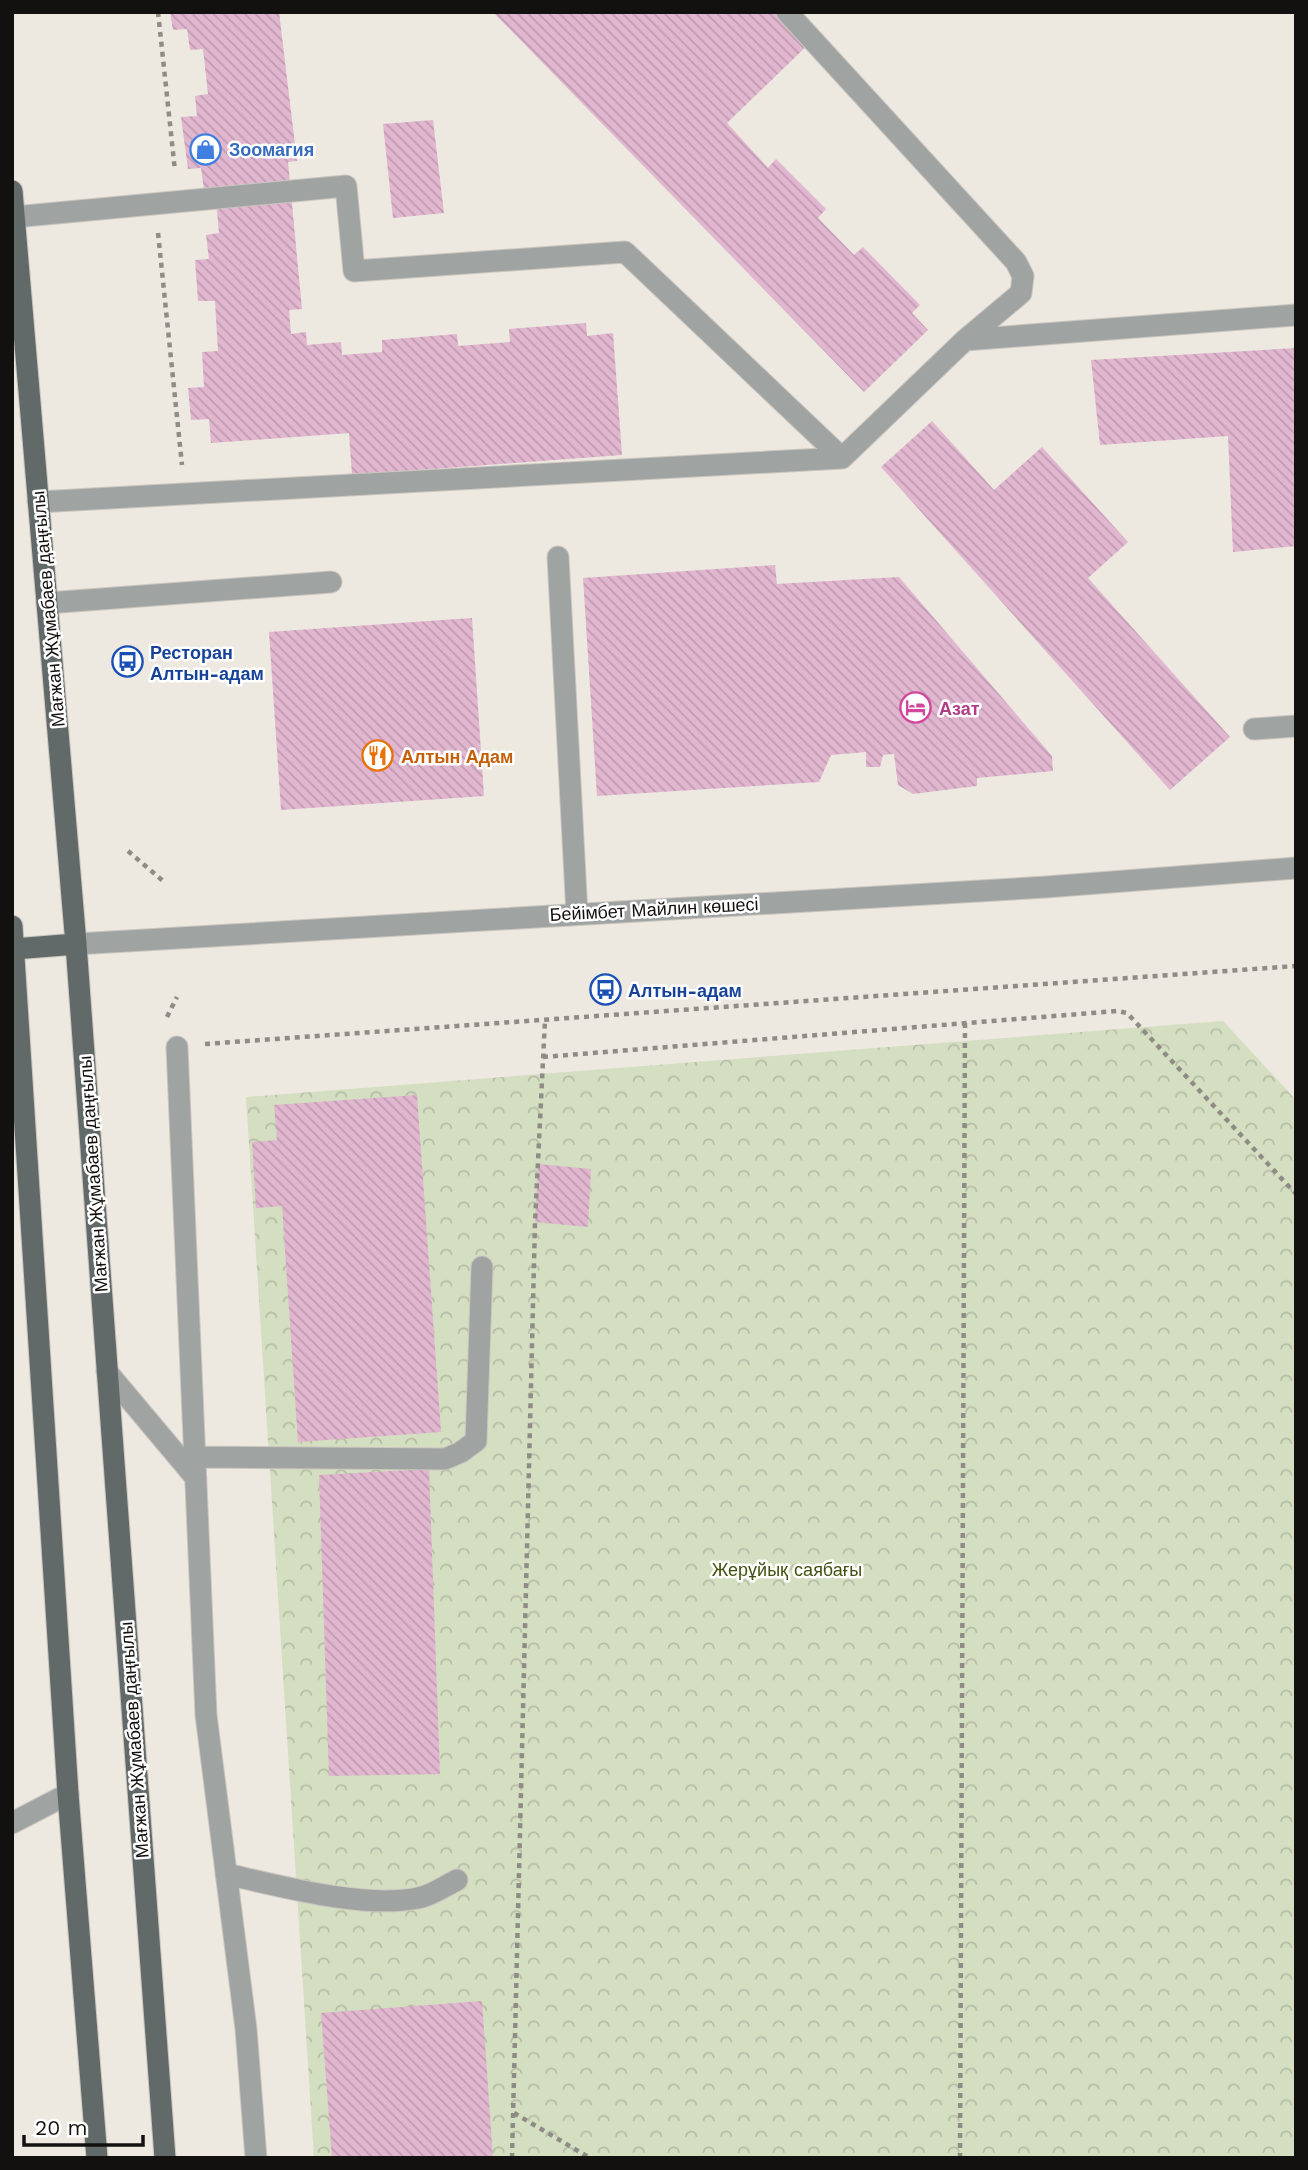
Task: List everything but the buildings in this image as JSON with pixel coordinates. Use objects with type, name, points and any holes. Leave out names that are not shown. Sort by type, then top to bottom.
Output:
[{"type":"main road","name":"Мағжан Жұмабаев даңғылы","points":[[12,191],[76,944],[165,2158]]},
{"type":"main road","points":[[12,926],[68,1794],[97,2158]]},
{"type":"main road","name":"Бейімбет Майлин көшесі","points":[[13,949],[76,944]]},
{"type":"street","points":[[38,502],[842,458],[965,340],[1021,293],[1023,276],[1016,262],[787,12]]},
{"type":"street","points":[[15,217],[346,186],[354,271],[625,252],[842,458]]},
{"type":"street","points":[[965,340],[1296,315]]},
{"type":"street","points":[[558,557],[577,914]]},
{"type":"street","points":[[47,603],[331,582]]},
{"type":"street","points":[[1254,729],[1296,726]]},
{"type":"street","name":"Бейімбет Майлин көшесі","points":[[76,944],[1046,887],[1296,867]]},
{"type":"street","points":[[177,1047],[206,1715],[246,2029],[256,2158]]},
{"type":"street","points":[[107,1372],[196,1467],[445,1458],[461,1452],[476,1441],[482,1267]]},
{"type":"street","points":[[12,1823],[68,1794]]},
{"type":"street","points":[[226,1874],[304,1891],[379,1901],[420,1898],[457,1880]]},
{"type":"path","points":[[158,12],[178,202],[157,234],[185,493]]},
{"type":"path","points":[[128,851],[163,881]]},
{"type":"path","points":[[177,1047],[1296,966]]},
{"type":"path","points":[[543,1057],[1117,1011],[1127,1013],[1296,1194]]},
{"type":"path","points":[[512,2158],[536,1222],[545,1020]]},
{"type":"path","points":[[960,2158],[965,1023]]},
{"type":"path","points":[[514,2113],[590,2158]]},
{"type":"green space","name":"Жерұйық саябағы","points":[[1223,1021],[1296,1100],[1296,2158],[314,2158],[246,1097]]},
{"type":"place","name":"Зоомагия","points":[[206,149]]},
{"type":"place","name":"Ресторан Алтын-адам","points":[[127,662]]},
{"type":"place","name":"Азат","points":[[916,708]]},
{"type":"place","name":"Алтын Адам","points":[[378,756]]},
{"type":"place","name":"Алтын-адам","points":[[605,990]]}]
